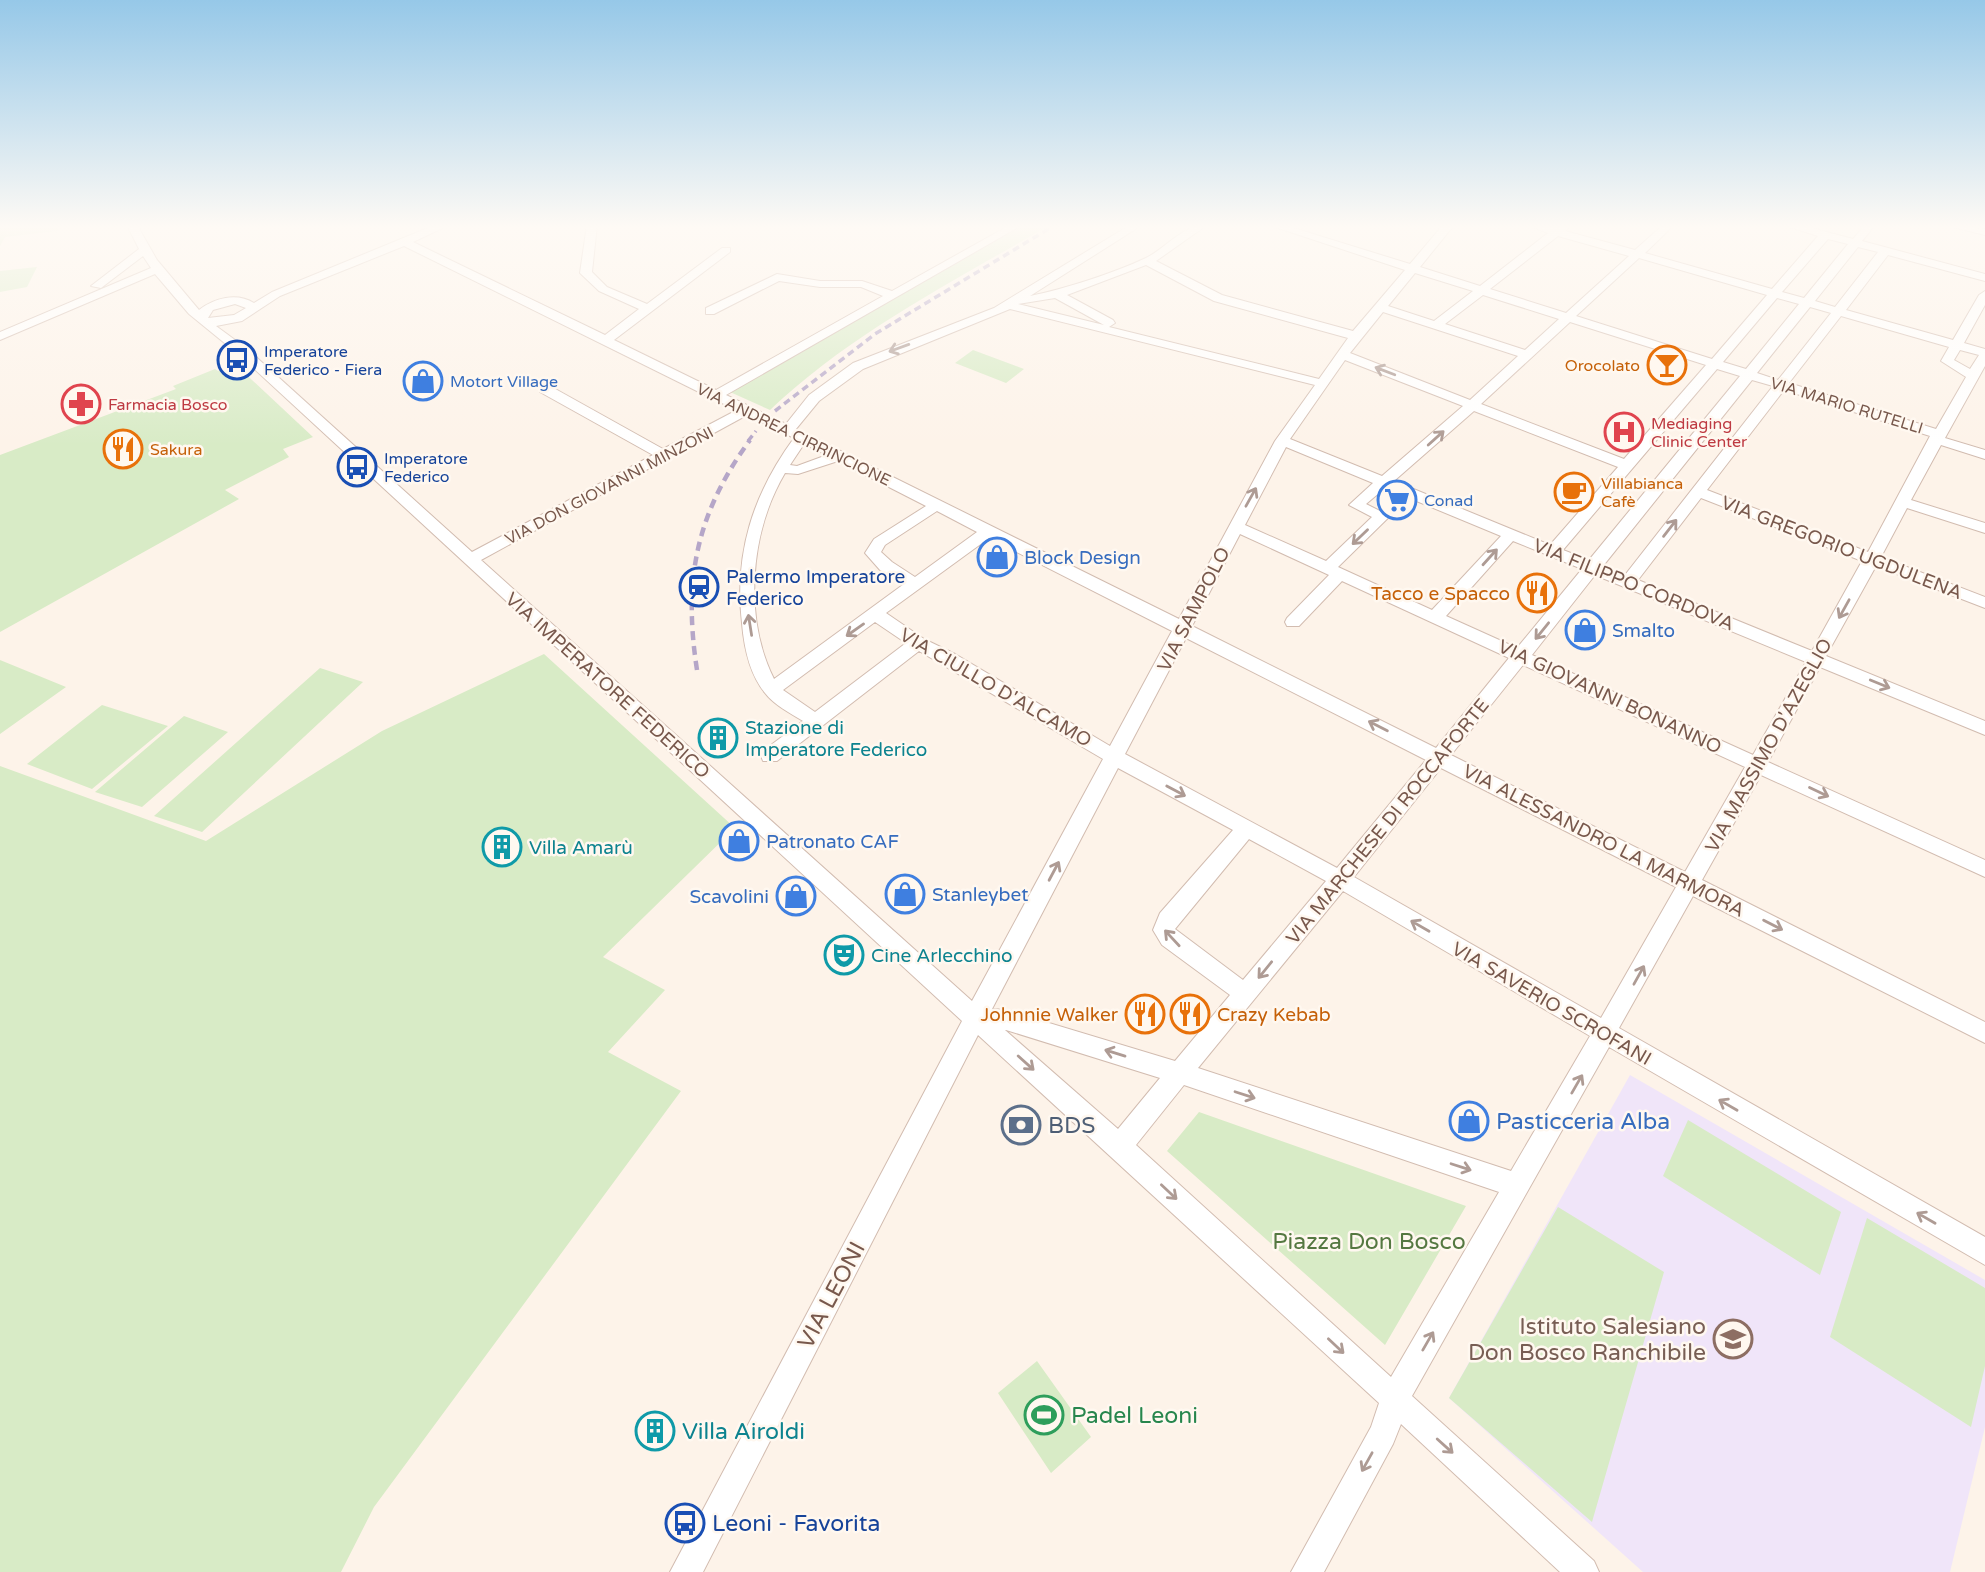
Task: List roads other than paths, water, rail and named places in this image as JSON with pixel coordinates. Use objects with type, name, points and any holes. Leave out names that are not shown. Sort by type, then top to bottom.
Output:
[{"type":"street","points":[[74,303],[80,298]]},
{"type":"street","points":[[0,336],[86,298]]},
{"type":"street","points":[[74,303],[90,298]]},
{"type":"street","name":"VIA IMPERATORE FEDERICO","points":[[184,298],[204,319],[243,327],[470,559],[975,1018]]},
{"type":"street","points":[[201,298],[243,301],[243,327]]},
{"type":"street","points":[[243,327],[275,298]]},
{"type":"street","name":"VIA ANDREA CIRRINCIONE","points":[[521,298],[1184,629]]},
{"type":"street","points":[[624,298],[648,309]]},
{"type":"street","points":[[606,340],[662,298]]},
{"type":"street","points":[[710,311],[735,298]]},
{"type":"street","points":[[716,394],[887,298]]},
{"type":"street","points":[[1013,306],[1025,298]]},
{"type":"street","points":[[817,722],[772,689],[754,651],[745,599],[749,547],[764,495],[780,468],[795,433],[814,398],[858,366],[1013,306],[1041,298]]},
{"type":"street","points":[[1065,298],[1131,336]]},
{"type":"street","points":[[1219,298],[1356,336]]},
{"type":"street","name":"VIA SAMPOLO","points":[[975,1018],[1116,758],[1282,440],[1321,383],[1387,298]]},
{"type":"street","points":[[1437,324],[1469,298]]},
{"type":"street","name":"VIA MARIO RUTELLI","points":[[1506,298],[1938,435]]},
{"type":"street","points":[[1293,622],[1382,516],[1356,505],[1589,298]]},
{"type":"street","points":[[1553,551],[1771,298]]},
{"type":"street","points":[[1794,298],[1985,354]]},
{"type":"street","name":"VIA MARCHESE DI ROCCAFORTE","points":[[1180,1073],[1522,656],[1597,569],[1814,298]]},
{"type":"street","points":[[1628,582],[1846,298]]},
{"type":"street","points":[[1973,376],[1947,362],[1983,298]]},
{"type":"street","points":[[231,301],[209,307],[204,319],[243,327]]},
{"type":"street","points":[[1013,306],[1321,383]]},
{"type":"street","points":[[1380,307],[1527,355]]},
{"type":"street","name":"VIA MASSIMO D'AZEGLIO","points":[[1518,1186],[1817,659],[1985,354]]},
{"type":"street","points":[[1343,355],[1626,465]]},
{"type":"street","points":[[545,389],[663,456]]},
{"type":"street","name":"VIA DON GIOVANNI MINZONI","points":[[470,559],[747,410]]},
{"type":"street","points":[[1938,435],[1985,444]]},
{"type":"street","points":[[1938,435],[1985,455]]},
{"type":"street","name":"VIA FILIPPO CORDOVA","points":[[1282,440],[1985,728]]},
{"type":"street","points":[[780,468],[799,470],[839,456]]},
{"type":"street","name":"VIA GREGORIO UGDULENA","points":[[1698,492],[1985,603]]},
{"type":"street","points":[[1902,502],[1985,528]]},
{"type":"street","points":[[917,585],[886,566],[873,553],[879,542],[937,505]]},
{"type":"street","name":"VIA GIOVANNI BONANNO","points":[[1235,526],[1985,869]]},
{"type":"street","points":[[772,689],[877,615],[988,531]]},
{"type":"street","points":[[1436,616],[1511,534]]},
{"type":"street","name":"VIA CIULLO D'ALCAMO","points":[[877,615],[918,643],[1116,758]]},
{"type":"street","name":"VIA ALESSANDRO LA MARMORA","points":[[1184,629],[1985,1033]]},
{"type":"street","points":[[770,756],[918,643]]},
{"type":"street","name":"VIA SAVERIO SCROFANI","points":[[1116,758],[1339,879],[1985,1252]]},
{"type":"street","points":[[1245,994],[1170,939],[1164,930],[1168,919],[1246,829]]},
{"type":"street","points":[[975,1018],[1006,1020],[1180,1073],[1518,1186],[1394,1400],[1383,1434],[1307,1572]]},
{"type":"street","points":[[975,1018],[1119,1146],[1583,1572]]},
{"type":"street","name":"VIA LEONI","points":[[686,1572],[975,1018]]},
{"type":"street","points":[[1119,1146],[1180,1073]]},
{"type":"railway","points":[[775,411],[875,334],[934,298]]},
{"type":"railway","points":[[748,441],[756,431]]},
{"type":"railway","points":[[697,670],[692,607],[698,549],[717,494],[750,440]]},
{"type":"place","name":"Imperatore Federico - Fiera","points":[[237,360]]},
{"type":"place","name":"Orocolato","points":[[1667,365]]},
{"type":"place","name":"Motort Village","points":[[423,381]]},
{"type":"place","name":"Farmacia Bosco","points":[[81,404]]},
{"type":"place","name":"Mediaging Clinic Center","points":[[1624,432]]},
{"type":"place","name":"Sakura","points":[[123,449]]},
{"type":"place","name":"Imperatore Federico","points":[[357,467]]},
{"type":"place","name":"Villabianca Cafè","points":[[1574,492]]},
{"type":"place","name":"Conad","points":[[1397,500]]},
{"type":"place","name":"Block Design","points":[[997,557]]},
{"type":"place","name":"Palermo Imperatore Federico","points":[[699,587]]},
{"type":"place","name":"Tacco e Spacco","points":[[1537,593]]},
{"type":"place","name":"Smalto","points":[[1585,630]]},
{"type":"place","name":"Stazione di Imperatore Federico","points":[[718,738]]},
{"type":"place","name":"Patronato CAF","points":[[739,841]]},
{"type":"place","name":"Villa Amarù","points":[[502,847]]},
{"type":"place","name":"Stanleybet","points":[[905,894]]},
{"type":"place","name":"Scavolini","points":[[796,896]]},
{"type":"place","name":"Cine Arlecchino","points":[[844,955]]},
{"type":"place","name":"Johnnie Walker","points":[[1145,1014]]},
{"type":"place","name":"Crazy Kebab","points":[[1190,1014]]},
{"type":"place","name":"Pasticceria Alba","points":[[1469,1121]]},
{"type":"place","name":"BDS","points":[[1021,1125]]},
{"type":"place","name":"Istituto Salesiano Don Bosco Ranchibile","points":[[1733,1339]]},
{"type":"place","name":"Padel Leoni","points":[[1044,1415]]},
{"type":"place","name":"Villa Airoldi","points":[[655,1431]]},
{"type":"place","name":"Leoni - Favorita","points":[[685,1523]]},
{"type":"park label","name":"Piazza Don Bosco","points":[[1369,1241]]}]
